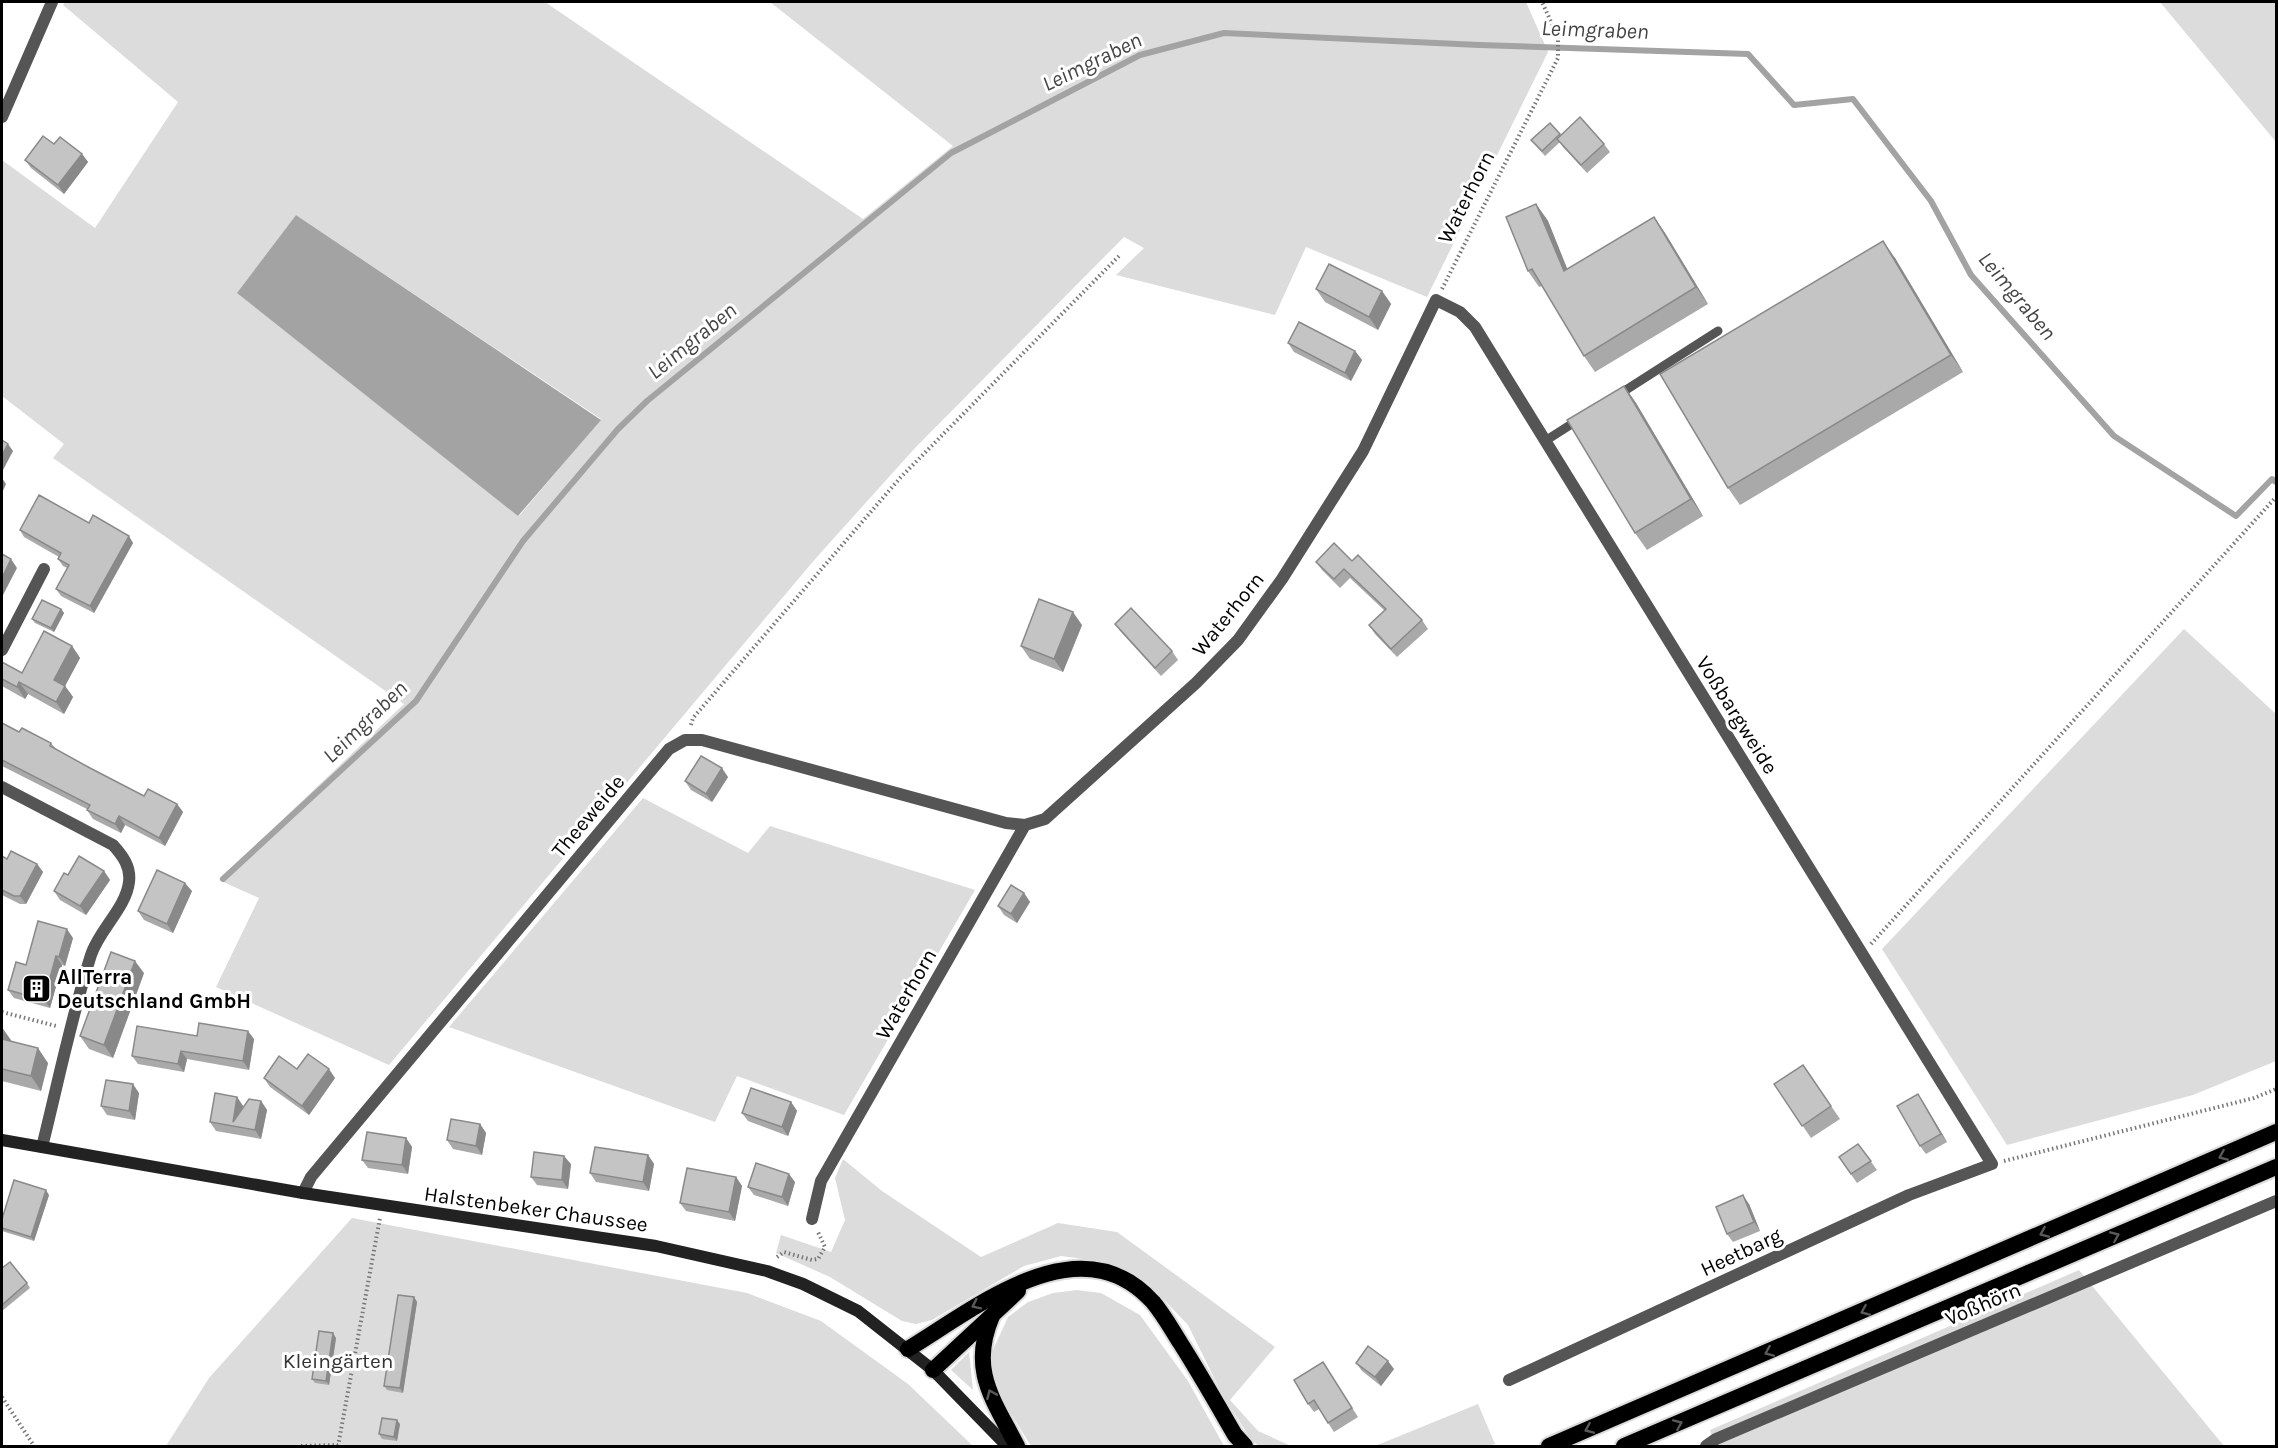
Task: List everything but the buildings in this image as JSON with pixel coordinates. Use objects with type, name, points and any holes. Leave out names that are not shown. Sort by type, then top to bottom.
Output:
[{"type":"highway","points":[[1549,1446],[2277,1132]]},
{"type":"highway","points":[[1624,1446],[2277,1167]]},
{"type":"highway","points":[[908,1348],[961,1313],[1050,1271],[1086,1269],[1118,1278],[1143,1292],[1162,1313],[1239,1443]]},
{"type":"highway","points":[[933,1370],[1029,1280]]},
{"type":"highway","points":[[992,1316],[982,1339],[982,1370],[1017,1446]]},
{"type":"main road","name":"Halstenbeker Chaussee","points":[[2,1140],[383,1206],[656,1246],[740,1264],[803,1284],[858,1311],[908,1348],[933,1370],[1007,1446]]},
{"type":"street","points":[[2,117],[52,2]]},
{"type":"street","name":"Voßbargweide","points":[[1436,300],[1460,312],[1475,327],[1992,1164]]},
{"type":"street","name":"Waterhorn","points":[[812,1219],[820,1181],[1025,825],[1045,819],[1196,682],[1238,640],[1282,579],[1363,451],[1436,300]]},
{"type":"street","points":[[2,650],[44,569]]},
{"type":"street","points":[[685,740],[702,740],[1006,823],[1025,825]]},
{"type":"street","name":"Theeweide","points":[[303,1193],[311,1177],[669,749],[685,740]]},
{"type":"street","points":[[2,788],[113,845],[123,855],[129,869],[129,883],[124,897],[92,952],[42,1147]]},
{"type":"street","name":"Heetbarg","points":[[1509,1380],[1910,1196],[1992,1164]]},
{"type":"street","name":"Voßhörn","points":[[1706,1446],[1716,1439],[2277,1201]]},
{"type":"lane","points":[[1611,400],[1718,331]]},
{"type":"lane","points":[[1545,441],[1591,412]]},
{"type":"path","name":"Waterhorn","points":[[1436,300],[1558,58],[1558,37],[1542,2]]},
{"type":"path","points":[[685,740],[693,718],[853,529],[900,478],[1119,256]]},
{"type":"path","points":[[1863,954],[2276,497]]},
{"type":"path","points":[[2,1012],[71,1030]]},
{"type":"path","points":[[1992,1164],[2254,1098],[2277,1089]]},
{"type":"path","points":[[301,1446],[338,1446],[383,1206]]},
{"type":"path","points":[[777,1257],[784,1252],[812,1260],[818,1259],[825,1247]]},
{"type":"path","points":[[2,1397],[34,1446]]},
{"type":"green space","points":[[65,2],[545,2],[863,219],[953,146],[770,2],[1526,2],[1548,52],[1427,297],[1306,247],[1275,315],[1116,275],[1144,248],[1124,237],[915,448],[816,558],[389,1065],[216,987],[259,898],[219,880],[404,704],[53,458],[64,444],[2,396],[2,160],[95,228],[178,102],[63,5]],"holes":[[[296,215],[601,419],[519,516],[238,293]]]},
{"type":"green space","points":[[2160,2],[2276,2],[2276,142]]},
{"type":"green space","points":[[2184,629],[2276,714],[2276,1061],[2193,1095],[2007,1145],[1882,949]]},
{"type":"green space","points":[[643,798],[748,853],[770,826],[975,890],[844,1115],[737,1076],[715,1122],[449,1027]]},
{"type":"green space","points":[[843,1159],[882,1191],[981,1257],[1058,1223],[1117,1232],[1275,1347],[1230,1400],[1258,1431],[1291,1446],[1259,1446],[1252,1441],[1223,1396],[1188,1325],[1147,1282],[1107,1262],[1061,1256],[1024,1266],[932,1320],[916,1324],[902,1321],[830,1277],[776,1253],[781,1235],[831,1252],[845,1220],[835,1178]]},
{"type":"green space","name":"Kleingärten","points":[[352,1218],[747,1293],[821,1321],[908,1384],[973,1446],[166,1446],[209,1378]]},
{"type":"green space","points":[[2079,1270],[2224,1446],[1713,1446],[1715,1445],[1710,1430]]},
{"type":"green space","points":[[1077,1290],[1101,1293],[1140,1315],[1188,1381],[1224,1446],[1031,1446],[1003,1401],[991,1375],[992,1352],[1008,1317],[1028,1302],[1053,1293]]},
{"type":"green space","points":[[969,1352],[973,1390],[951,1370]]},
{"type":"green space","points":[[1478,1404],[1495,1444],[1486,1446],[1375,1446]]},
{"type":"shaded area","points":[[296,215],[601,420],[518,516],[237,293]]},
{"type":"waterway","name":"Leimgraben","points":[[223,879],[416,701],[523,541],[618,429],[647,401],[951,153],[1140,55],[1224,33],[1748,54],[1794,105],[1853,99],[1931,201],[1971,275],[2114,436],[2236,516],[2272,479],[2276,482]]},
{"type":"place","name":"AllTerra Deutschland GmbH","points":[[36,989]]}]
